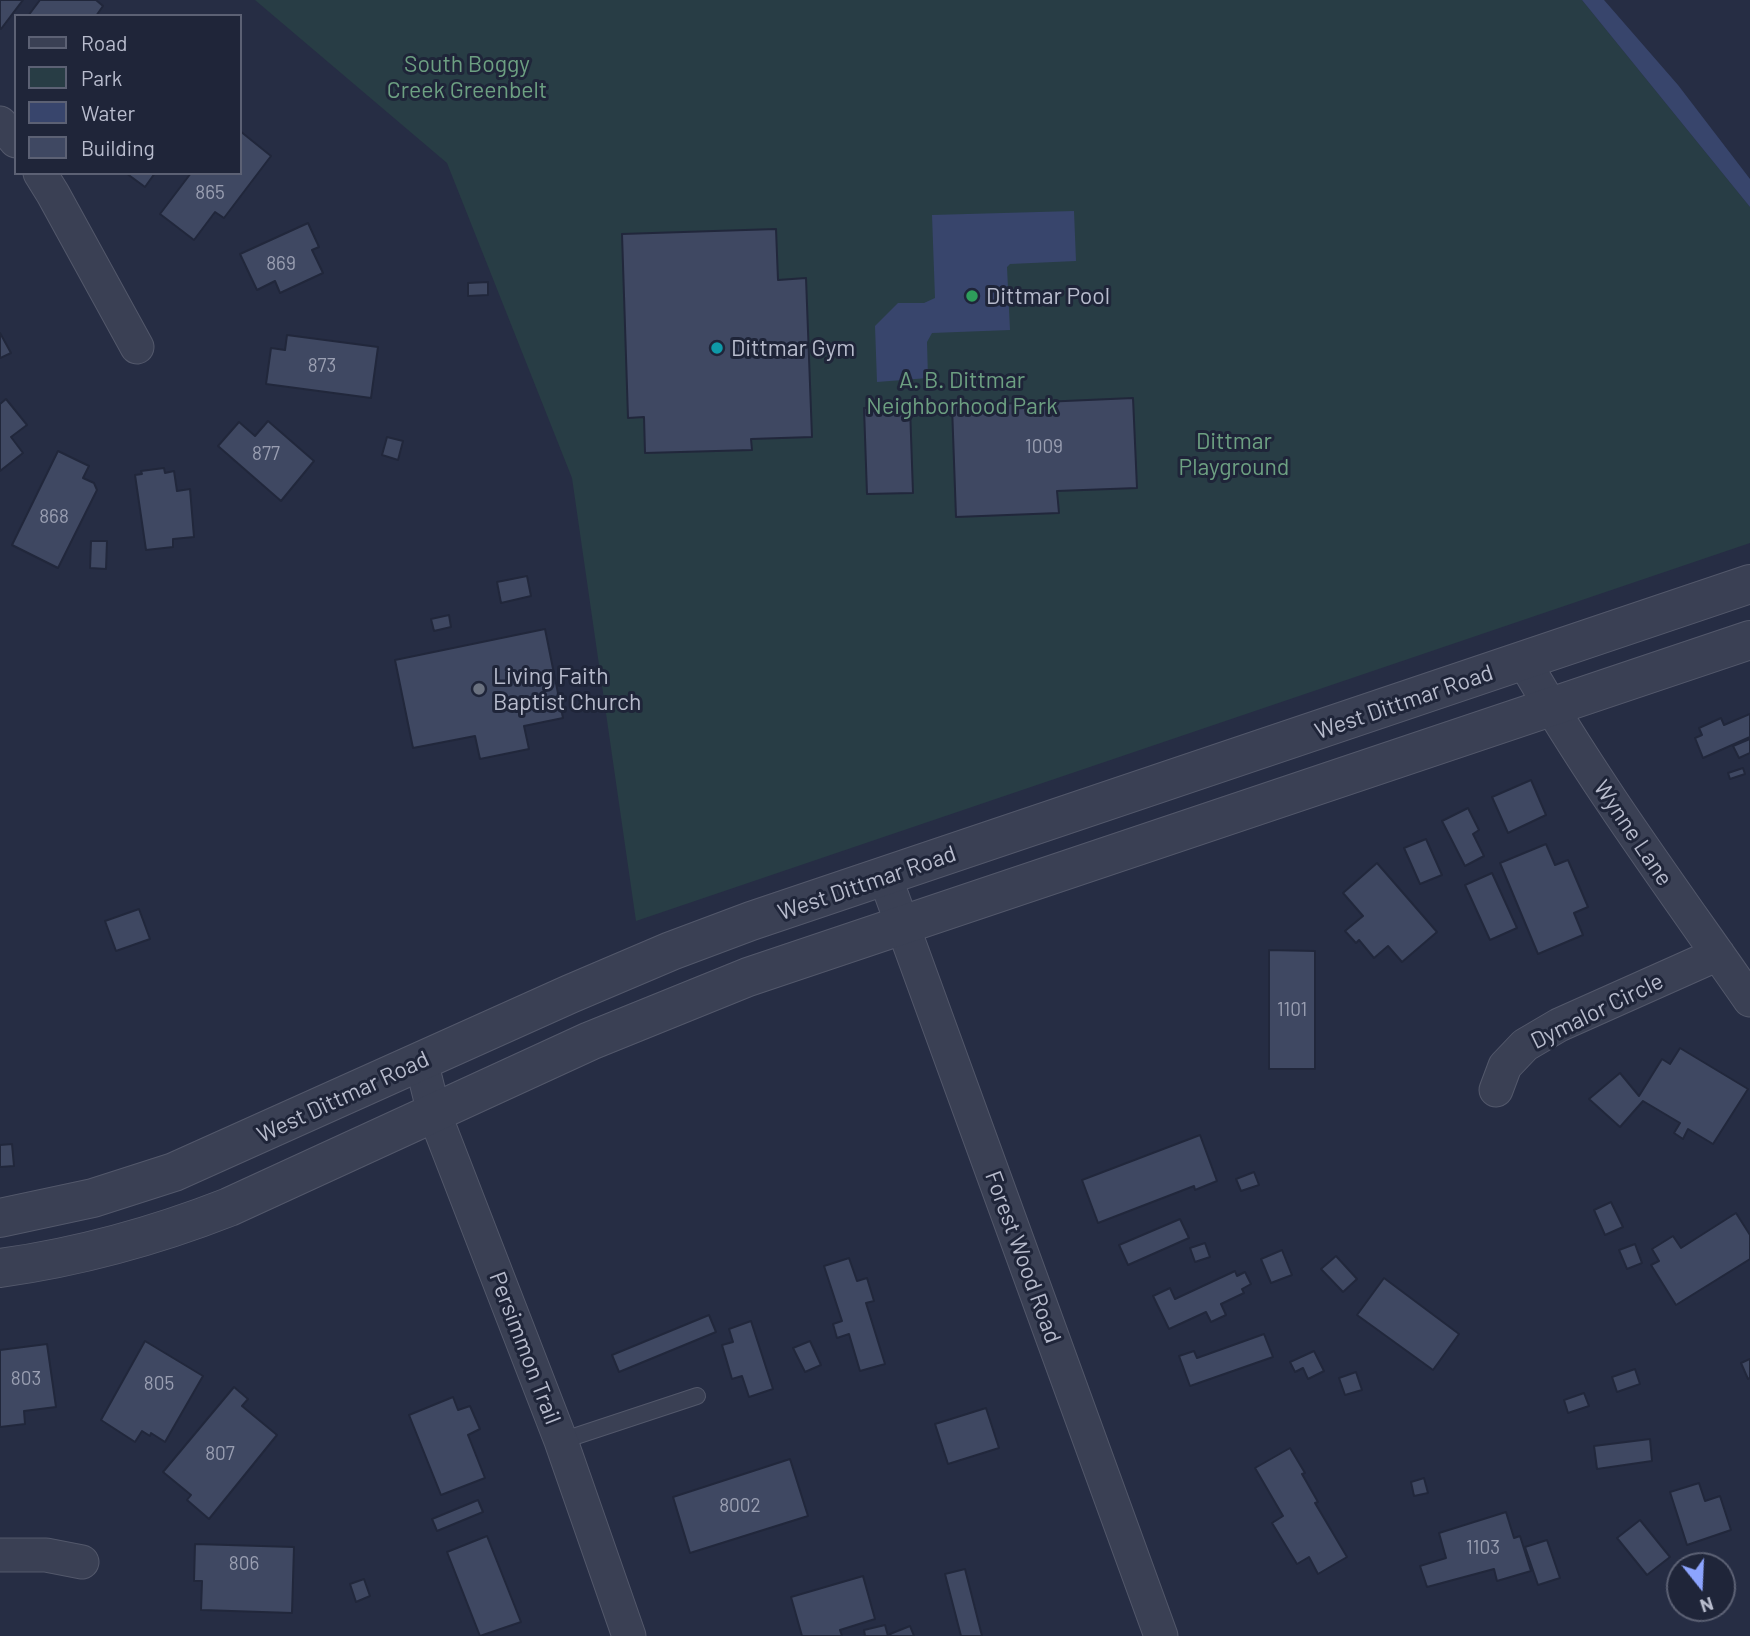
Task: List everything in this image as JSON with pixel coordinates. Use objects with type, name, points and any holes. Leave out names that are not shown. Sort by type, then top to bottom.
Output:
[{"type":"street","points":[[0,123],[14,139]]},
{"type":"street","points":[[41,175],[137,348]]},
{"type":"street","name":"West Dittmar Road","points":[[0,1218],[93,1198],[174,1172],[671,951],[751,921],[1750,584]]},
{"type":"street","points":[[0,1268],[44,1262],[95,1250],[186,1224],[229,1207],[658,1012],[748,977],[1750,640]]},
{"type":"street","name":"Wynne Lane","points":[[1524,661],[1550,707],[1646,855],[1750,1000]]},
{"type":"street","name":"Forest Wood Road","points":[[885,877],[1161,1636]]},
{"type":"street","name":"Dymalor Circle","points":[[1496,1090],[1505,1066],[1525,1045],[1559,1025],[1718,954]]},
{"type":"street","name":"Persimmon Trail","points":[[421,1061],[434,1113],[561,1441],[629,1636]]},
{"type":"street","points":[[0,1555],[46,1555],[82,1562]]},
{"type":"lane","points":[[561,1441],[697,1396]]},
{"type":"green space","name":"A. B. Dittmar Neighborhood Park","points":[[255,0],[1582,0],[1750,207],[1750,543],[636,921],[572,478],[447,163]]},
{"type":"water","points":[[1582,0],[1604,0],[1678,85],[1750,179],[1750,207]]},
{"type":"water","name":"Dittmar Pool","points":[[1074,211],[1076,261],[1010,264],[1007,267],[1010,330],[932,333],[927,342],[928,378],[877,382],[875,326],[898,303],[924,303],[935,298],[932,215]]},
{"type":"building","points":[[0,0],[23,0],[1,29],[0,28]]},
{"type":"building","points":[[40,0],[96,0],[103,6],[97,14],[30,14]]},
{"type":"building","points":[[242,133],[271,156],[224,218],[215,212],[194,240],[160,214],[189,175],[242,175]]},
{"type":"building","points":[[129,175],[154,175],[145,187]]},
{"type":"building","points":[[308,223],[319,247],[312,250],[323,273],[280,293],[275,281],[257,290],[240,254]]},
{"type":"building","name":"Dittmar Gym","points":[[776,229],[778,280],[806,278],[812,437],[751,439],[752,450],[645,453],[644,417],[628,418],[622,234]]},
{"type":"building","points":[[488,282],[488,295],[468,296],[468,283]]},
{"type":"building","points":[[0,333],[11,353],[0,358]]},
{"type":"building","points":[[287,335],[378,347],[371,398],[266,384],[271,348],[285,350]]},
{"type":"building","points":[[1133,398],[1137,488],[1057,491],[1059,513],[956,517],[952,406]]},
{"type":"building","points":[[6,399],[27,425],[11,437],[23,453],[0,471],[0,404]]},
{"type":"building","points":[[910,407],[913,493],[867,494],[864,408]]},
{"type":"building","points":[[268,421],[314,461],[281,501],[218,446],[239,422],[255,436]]},
{"type":"building","points":[[387,437],[403,441],[398,460],[382,455]]},
{"type":"building","points":[[58,451],[89,466],[83,478],[94,483],[97,490],[58,568],[12,545]]},
{"type":"building","points":[[164,468],[165,473],[174,471],[177,491],[190,489],[194,537],[173,539],[173,547],[146,550],[135,475],[142,474],[141,471]]},
{"type":"building","points":[[91,541],[107,541],[106,569],[90,568]]},
{"type":"building","points":[[527,576],[531,596],[501,603],[497,582]]},
{"type":"building","points":[[449,615],[451,627],[434,631],[431,619]]},
{"type":"building","name":"Living Faith Baptist Church","points":[[545,629],[563,718],[524,726],[529,749],[480,759],[475,736],[413,748],[395,660]]},
{"type":"building","points":[[1750,714],[1750,737],[1703,758],[1695,738],[1702,735],[1699,728],[1721,718],[1724,725]]},
{"type":"building","points":[[1750,739],[1750,753],[1739,758],[1733,746]]},
{"type":"building","points":[[1743,768],[1745,774],[1730,779],[1728,773]]},
{"type":"building","points":[[1531,780],[1546,815],[1508,833],[1492,797]]},
{"type":"building","points":[[1468,808],[1479,830],[1473,834],[1484,856],[1465,866],[1442,821]]},
{"type":"building","points":[[1426,839],[1442,875],[1420,884],[1404,848]]},
{"type":"building","points":[[1546,844],[1555,865],[1568,860],[1588,907],[1574,913],[1583,935],[1538,954],[1500,863]]},
{"type":"building","points":[[1377,863],[1437,932],[1402,962],[1388,946],[1374,958],[1359,940],[1356,943],[1345,931],[1363,916],[1343,893]]},
{"type":"building","points":[[1492,873],[1517,928],[1490,940],[1465,885]]},
{"type":"building","points":[[139,909],[150,939],[116,951],[105,921]]},
{"type":"building","points":[[1269,950],[1315,951],[1315,1069],[1269,1069]]},
{"type":"building","points":[[1680,1048],[1748,1089],[1713,1144],[1688,1129],[1683,1139],[1674,1133],[1680,1123],[1643,1101],[1620,1127],[1589,1099],[1620,1073],[1639,1096],[1662,1059],[1670,1064]]},
{"type":"building","points":[[1200,1135],[1217,1181],[1195,1190],[1194,1186],[1098,1223],[1082,1180]]},
{"type":"building","points":[[12,1144],[14,1166],[0,1167],[0,1145]]},
{"type":"building","points":[[1254,1172],[1259,1185],[1241,1191],[1236,1179]]},
{"type":"building","points":[[1611,1202],[1623,1227],[1605,1235],[1594,1210]]},
{"type":"building","points":[[1736,1213],[1750,1235],[1750,1259],[1676,1305],[1651,1265],[1659,1261],[1652,1249],[1673,1236],[1681,1248]]},
{"type":"building","points":[[1180,1219],[1189,1238],[1128,1265],[1119,1245]]},
{"type":"building","points":[[1205,1243],[1210,1257],[1195,1262],[1190,1248]]},
{"type":"building","points":[[1635,1244],[1642,1263],[1627,1269],[1619,1250]]},
{"type":"building","points":[[1282,1250],[1292,1275],[1271,1283],[1261,1259]]},
{"type":"building","points":[[1336,1256],[1357,1279],[1343,1292],[1321,1269]]},
{"type":"building","points":[[849,1258],[857,1281],[867,1278],[874,1301],[866,1303],[885,1364],[860,1371],[849,1334],[837,1338],[833,1324],[842,1321],[824,1266]]},
{"type":"building","points":[[1235,1271],[1237,1276],[1245,1272],[1251,1284],[1242,1289],[1244,1293],[1221,1304],[1226,1315],[1211,1322],[1206,1312],[1169,1329],[1153,1296],[1170,1288],[1175,1299]]},
{"type":"building","points":[[1384,1278],[1459,1334],[1433,1370],[1357,1315]]},
{"type":"building","points":[[709,1315],[716,1332],[619,1372],[612,1355]]},
{"type":"building","points":[[751,1321],[773,1389],[749,1397],[742,1376],[732,1379],[722,1345],[733,1342],[729,1329]]},
{"type":"building","points":[[1264,1334],[1273,1357],[1190,1386],[1179,1356],[1194,1351],[1197,1358]]},
{"type":"building","points":[[145,1341],[203,1376],[165,1442],[142,1431],[135,1442],[101,1420]]},
{"type":"building","points":[[810,1341],[821,1365],[805,1372],[793,1348]]},
{"type":"building","points":[[47,1344],[56,1407],[24,1411],[25,1424],[0,1427],[0,1350]]},
{"type":"building","points":[[1314,1351],[1324,1371],[1308,1379],[1303,1368],[1295,1372],[1290,1362]]},
{"type":"building","points":[[1750,1359],[1750,1378],[1748,1379],[1741,1363]]},
{"type":"building","points":[[1635,1369],[1640,1384],[1617,1392],[1612,1377]]},
{"type":"building","points":[[1356,1372],[1362,1390],[1345,1395],[1339,1378]]},
{"type":"building","points":[[234,1387],[248,1399],[242,1406],[277,1435],[209,1519],[187,1500],[191,1495],[163,1472]]},
{"type":"building","points":[[1584,1393],[1589,1406],[1568,1413],[1564,1400]]},
{"type":"building","points":[[453,1397],[458,1410],[470,1406],[480,1429],[468,1435],[485,1478],[441,1495],[409,1415]]},
{"type":"building","points":[[986,1408],[999,1448],[948,1464],[935,1424]]},
{"type":"building","points":[[1650,1439],[1652,1461],[1597,1469],[1594,1446]]},
{"type":"building","points":[[1290,1448],[1305,1473],[1302,1474],[1318,1502],[1315,1503],[1347,1557],[1318,1574],[1309,1557],[1297,1564],[1272,1523],[1283,1516],[1255,1468]]},
{"type":"building","points":[[790,1459],[808,1516],[690,1553],[673,1497]]},
{"type":"building","points":[[1424,1478],[1428,1493],[1414,1496],[1411,1482]]},
{"type":"building","points":[[1699,1483],[1705,1501],[1720,1496],[1731,1530],[1687,1545],[1670,1492]]},
{"type":"building","points":[[478,1500],[483,1512],[437,1531],[432,1519]]},
{"type":"building","points":[[1506,1512],[1514,1538],[1520,1536],[1531,1571],[1497,1581],[1494,1569],[1427,1587],[1420,1566],[1446,1558],[1439,1533]]},
{"type":"building","points":[[1640,1520],[1666,1552],[1666,1560],[1647,1575],[1617,1538]]},
{"type":"building","points":[[487,1536],[521,1622],[480,1636],[447,1552]]},
{"type":"building","points":[[1547,1540],[1560,1578],[1538,1585],[1525,1547]]},
{"type":"building","points":[[195,1544],[294,1547],[292,1613],[201,1610],[202,1581],[194,1581]]},
{"type":"building","points":[[965,1569],[982,1636],[961,1636],[945,1574]]},
{"type":"building","points":[[863,1576],[875,1619],[840,1630],[842,1636],[802,1636],[791,1597]]},
{"type":"building","points":[[364,1579],[370,1596],[356,1602],[350,1584]]},
{"type":"building","points":[[885,1625],[888,1636],[865,1636],[864,1630]]},
{"type":"building","points":[[910,1626],[914,1636],[890,1634]]},
{"type":"place","name":"Dittmar Pool","points":[[972,296]]},
{"type":"place","name":"Dittmar Gym","points":[[717,348]]},
{"type":"place","name":"Living Faith Baptist Church","points":[[479,689]]},
{"type":"park label","name":"South Boggy Creek Greenbelt","points":[[467,77]]},
{"type":"park label","name":"Dittmar Playground","points":[[1234,454]]}]
